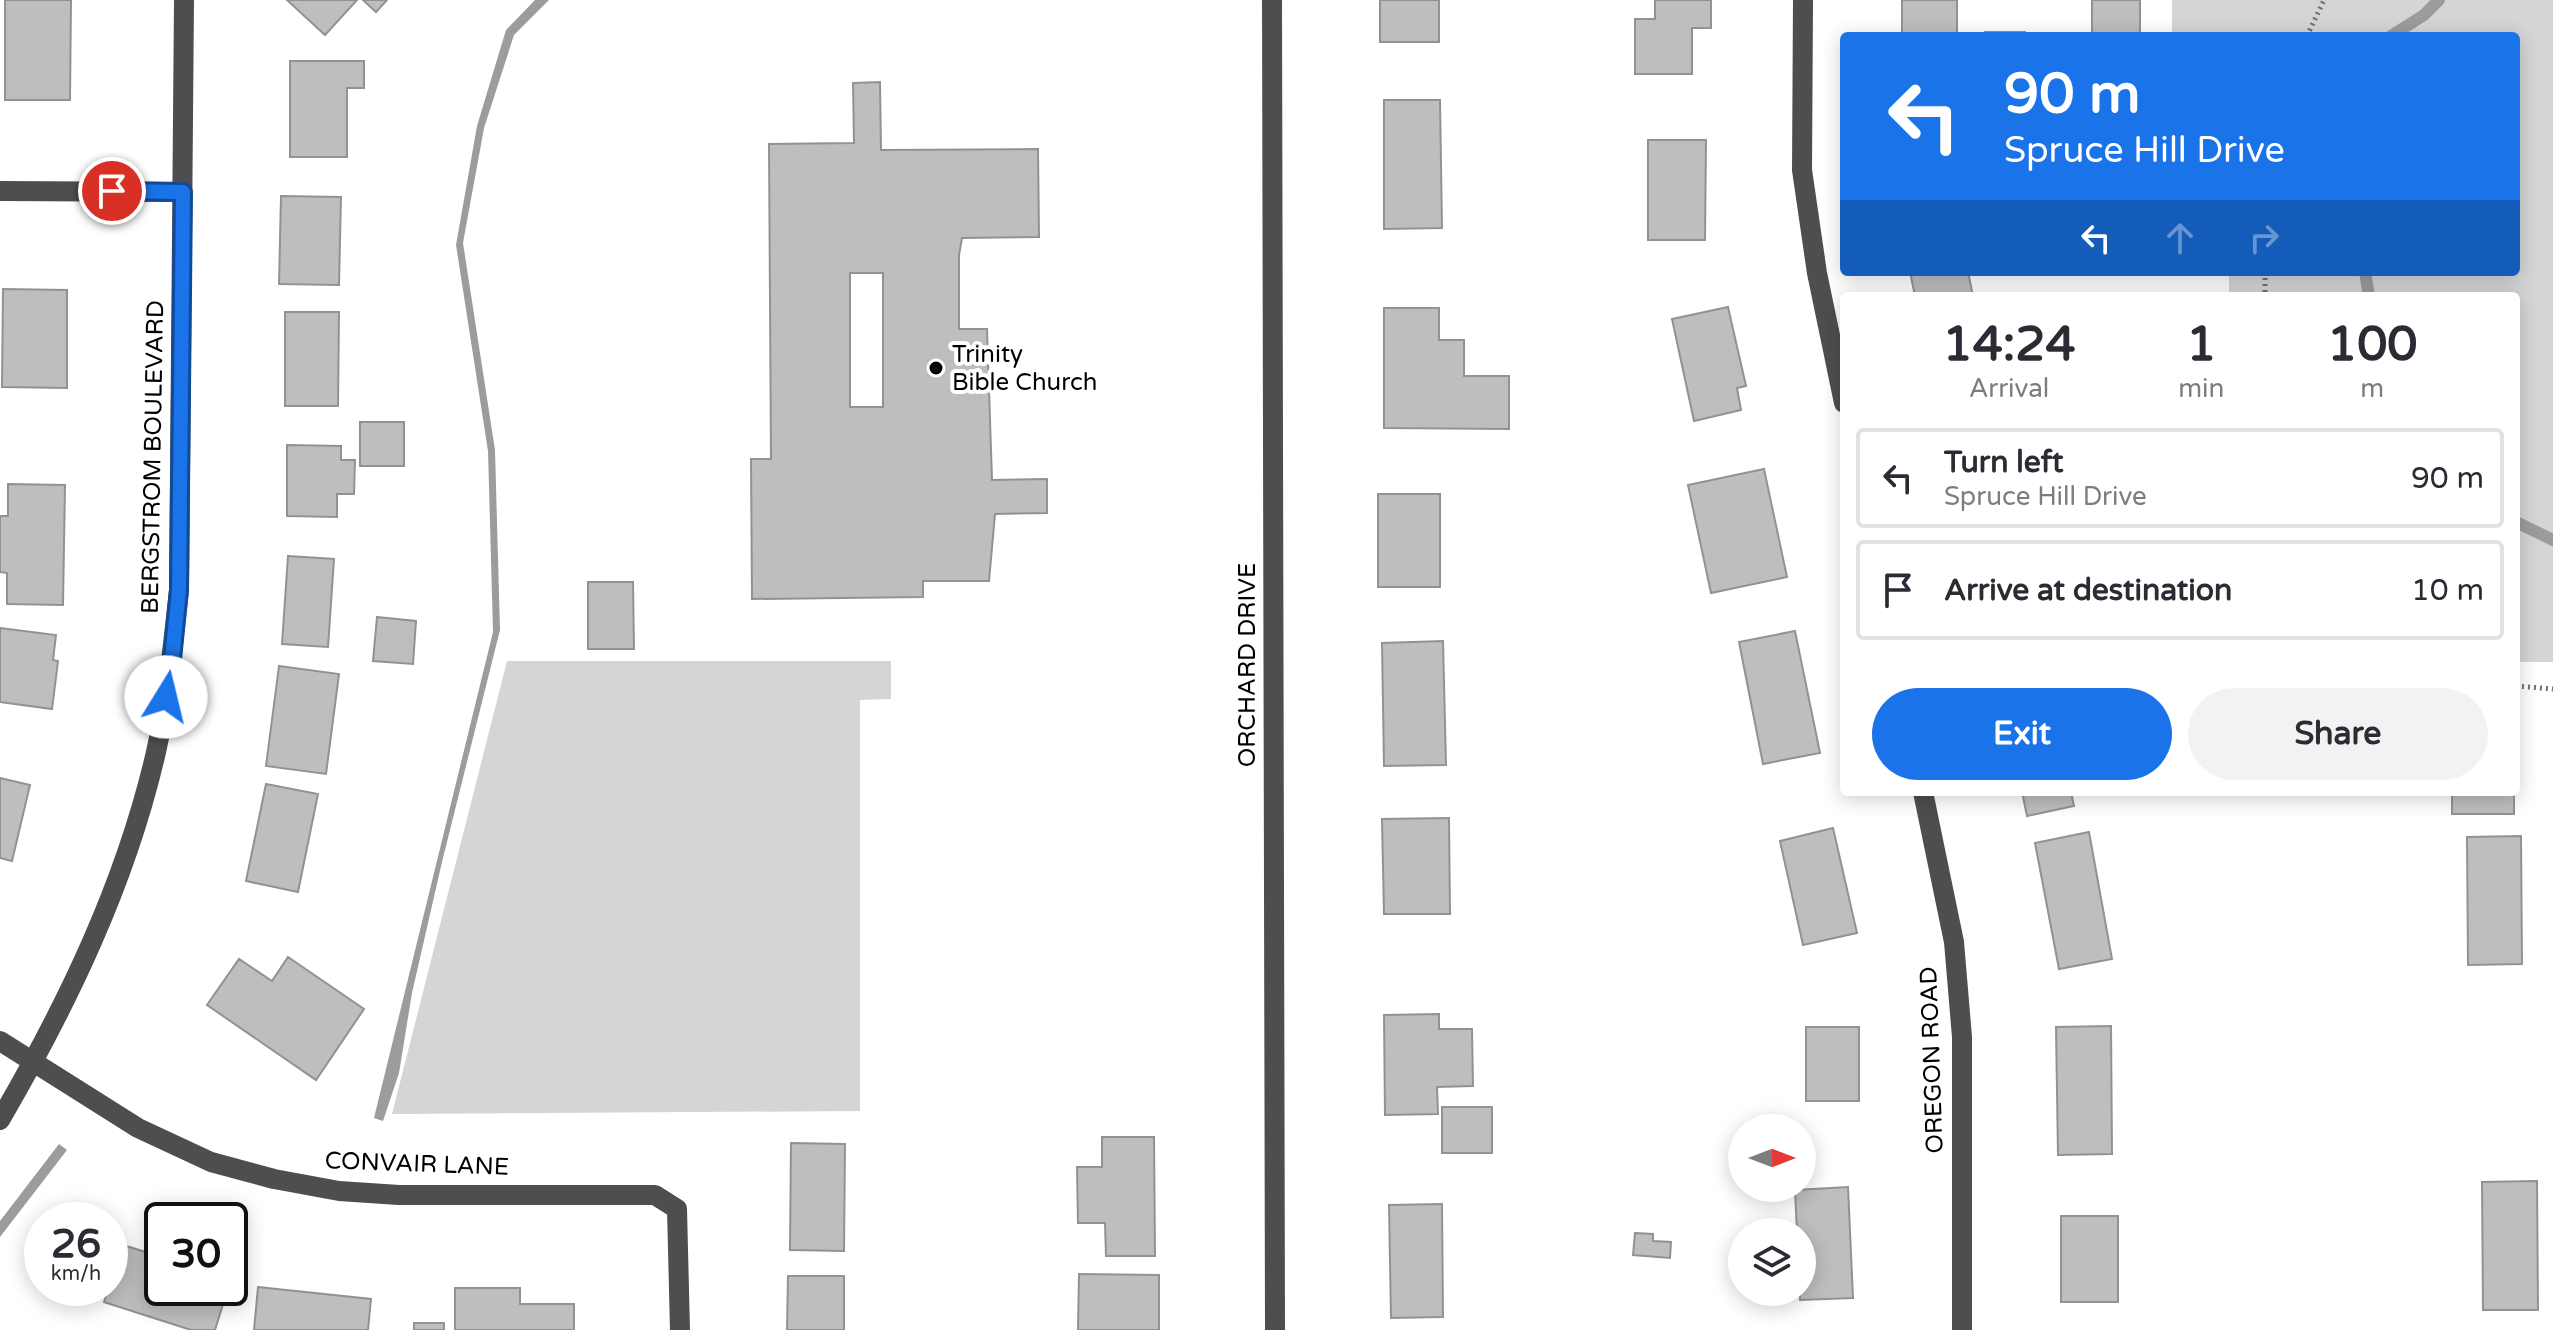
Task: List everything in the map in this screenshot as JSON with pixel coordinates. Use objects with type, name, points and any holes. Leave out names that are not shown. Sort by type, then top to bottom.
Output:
[{"type":"street","name":"BERGSTROM BOULEVARD","points":[[0,1120],[33,1064],[103,917],[132,834],[155,753],[171,669],[179,590],[184,0]]},
{"type":"street","name":"ORCHARD DRIVE","points":[[1272,0],[1275,1330]]},
{"type":"street","points":[[1803,0],[1802,170],[1817,273],[1840,384]]},
{"type":"street","points":[[0,191],[183,192]]},
{"type":"street","name":"OREGON ROAD","points":[[1924,796],[1954,942],[1962,1037],[1962,1330]]},
{"type":"street","name":"CONVAIR LANE","points":[[0,1041],[138,1128],[211,1162],[274,1179],[339,1191],[399,1195],[655,1195],[677,1209],[680,1330]]},
{"type":"path","points":[[2309,32],[2324,0]]},
{"type":"path","points":[[2520,686],[2553,689]]},
{"type":"shaded area","points":[[535,0],[549,0],[514,35],[484,128],[463,243],[495,450],[500,630],[412,993],[399,1073],[383,1121],[374,1118],[493,632],[488,451],[456,245],[477,126],[506,30]]},
{"type":"shaded area","points":[[2172,0],[2553,0],[2553,662],[2520,662],[2520,292],[2229,292],[2229,276],[2520,276],[2520,32],[2172,32]]},
{"type":"shaded area","points":[[507,661],[891,661],[891,699],[860,700],[860,1111],[392,1114]]},
{"type":"shaded area","points":[[59,1144],[67,1150],[0,1237],[0,1221]]},
{"type":"building","points":[[5,0],[71,0],[70,100],[5,100]]},
{"type":"building","points":[[287,0],[357,0],[325,35]]},
{"type":"building","points":[[363,0],[387,0],[376,12]]},
{"type":"building","points":[[1380,0],[1439,0],[1439,42],[1380,42]]},
{"type":"building","points":[[1655,0],[1711,0],[1711,28],[1692,28],[1692,74],[1635,74],[1635,19],[1655,19]]},
{"type":"building","points":[[1902,0],[1957,0],[1957,32],[1902,32]]},
{"type":"building","points":[[2092,0],[2140,0],[2140,32],[2092,32]]},
{"type":"building","points":[[290,61],[364,61],[364,88],[347,88],[347,157],[290,157]]},
{"type":"building","name":"Trinity Bible Church","points":[[880,82],[881,150],[1038,149],[1039,237],[962,238],[959,255],[959,329],[987,329],[992,480],[1047,479],[1047,513],[995,514],[989,581],[923,581],[923,597],[752,599],[751,459],[771,459],[769,144],[854,143],[853,83]],"holes":[[[850,273],[883,273],[883,407],[850,407]]]},
{"type":"building","points":[[1384,100],[1440,100],[1442,228],[1384,229]]},
{"type":"building","points":[[1648,140],[1706,140],[1705,240],[1648,240]]},
{"type":"building","points":[[281,196],[341,197],[339,285],[279,284]]},
{"type":"building","points":[[1911,276],[1969,276],[1972,292],[1914,292]]},
{"type":"building","points":[[3,289],[67,290],[67,388],[2,387]]},
{"type":"building","points":[[1728,307],[1746,386],[1737,388],[1741,410],[1694,421],[1672,319]]},
{"type":"building","points":[[1384,308],[1439,308],[1439,340],[1464,340],[1464,376],[1509,376],[1509,429],[1384,428]]},
{"type":"building","points":[[285,312],[339,312],[338,406],[285,406]]},
{"type":"building","points":[[360,422],[404,422],[404,466],[360,466]]},
{"type":"building","points":[[287,445],[341,446],[341,460],[355,460],[354,494],[337,494],[337,517],[287,516]]},
{"type":"building","points":[[1764,469],[1787,577],[1711,593],[1688,485]]},
{"type":"building","points":[[8,484],[65,485],[63,605],[7,604],[7,573],[0,572],[0,516],[8,516]]},
{"type":"building","points":[[1378,494],[1440,494],[1440,587],[1378,587]]},
{"type":"building","points":[[288,556],[334,559],[328,647],[282,644]]},
{"type":"building","points":[[588,582],[633,582],[634,649],[588,649]]},
{"type":"building","points":[[377,617],[416,621],[413,664],[373,661]]},
{"type":"building","points":[[0,628],[56,635],[53,660],[58,661],[52,709],[0,702]]},
{"type":"building","points":[[1795,631],[1820,753],[1763,764],[1739,642]]},
{"type":"building","points":[[1443,641],[1446,765],[1384,766],[1382,643]]},
{"type":"building","points":[[279,666],[339,674],[326,774],[266,766]]},
{"type":"building","points":[[0,778],[30,785],[12,861],[0,858]]},
{"type":"building","points":[[266,784],[318,794],[298,892],[246,881]]},
{"type":"building","points":[[2023,796],[2072,796],[2074,806],[2027,816]]},
{"type":"building","points":[[2452,796],[2514,796],[2514,814],[2452,814]]},
{"type":"building","points":[[1449,818],[1450,914],[1384,914],[1382,819]]},
{"type":"building","points":[[1833,828],[1857,933],[1803,945],[1780,841]]},
{"type":"building","points":[[2089,832],[2112,959],[2059,969],[2035,843]]},
{"type":"building","points":[[2521,836],[2522,964],[2468,965],[2467,837]]},
{"type":"building","points":[[288,957],[364,1009],[316,1080],[207,1005],[239,959],[272,981]]},
{"type":"building","points":[[1439,1014],[1439,1029],[1472,1029],[1473,1086],[1437,1087],[1438,1114],[1385,1115],[1384,1015]]},
{"type":"building","points":[[2111,1026],[2112,1154],[2058,1155],[2056,1027]]},
{"type":"building","points":[[1806,1027],[1859,1027],[1859,1101],[1806,1101]]},
{"type":"building","points":[[1442,1107],[1492,1107],[1492,1153],[1442,1153]]},
{"type":"building","points":[[1102,1137],[1154,1137],[1155,1256],[1106,1256],[1105,1223],[1078,1223],[1077,1167],[1102,1167]]},
{"type":"building","points":[[791,1143],[845,1144],[844,1251],[790,1250]]},
{"type":"building","points":[[2537,1181],[2538,1310],[2483,1310],[2482,1182]]},
{"type":"building","points":[[1848,1187],[1853,1298],[1816,1299],[1816,1218],[1796,1218],[1796,1202],[1816,1202],[1816,1189]]},
{"type":"building","points":[[1442,1204],[1443,1317],[1391,1318],[1389,1205]]},
{"type":"building","points":[[2061,1216],[2118,1216],[2118,1302],[2061,1302]]},
{"type":"building","points":[[1635,1233],[1653,1234],[1653,1241],[1671,1242],[1670,1258],[1633,1255]]},
{"type":"building","points":[[128,1247],[144,1251],[144,1306],[222,1306],[215,1330],[191,1330],[116,1306],[128,1306]]},
{"type":"building","points":[[1079,1274],[1159,1275],[1159,1330],[1078,1330]]},
{"type":"building","points":[[788,1276],[844,1276],[844,1330],[787,1330]]},
{"type":"building","points":[[258,1287],[371,1299],[368,1330],[254,1330]]},
{"type":"building","points":[[455,1288],[520,1288],[520,1304],[574,1304],[574,1330],[455,1330]]},
{"type":"building","points":[[414,1323],[444,1323],[444,1330],[414,1330]]},
{"type":"waterway","points":[[2397,32],[2424,15],[2439,0]]},
{"type":"waterway","points":[[2366,276],[2368,292]]},
{"type":"waterway","points":[[2520,524],[2553,540]]},
{"type":"place","name":"Trinity Bible Church","points":[[936,368]]},
{"type":"route","points":[[112,191],[183,192],[179,590],[166,697]]}]
